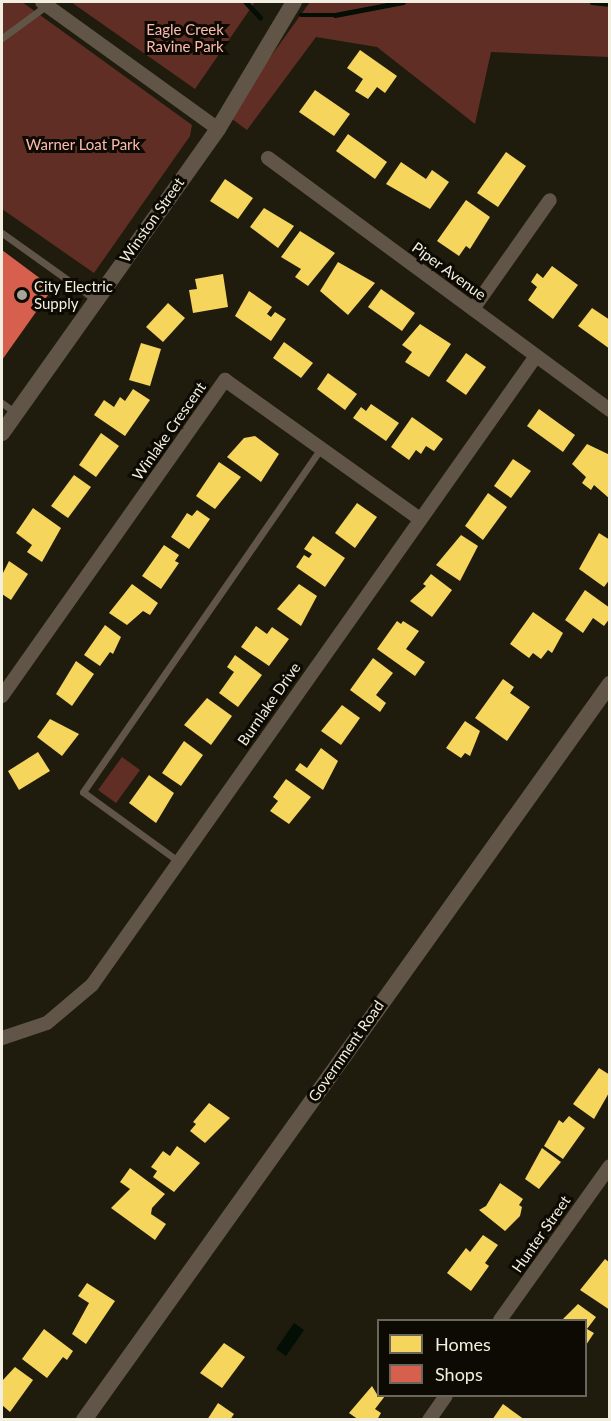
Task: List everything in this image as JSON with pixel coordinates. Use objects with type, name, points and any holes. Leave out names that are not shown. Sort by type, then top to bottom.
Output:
[{"type":"street","name":"Winston Street","points":[[2,433],[218,129],[294,2]]},
{"type":"street","points":[[44,3],[218,129]]},
{"type":"street","name":"Piper Avenue","points":[[268,158],[609,410]]},
{"type":"street","points":[[473,309],[550,200]]},
{"type":"street","name":"Burnlake Drive","points":[[2,1038],[47,1023],[82,996],[536,356]]},
{"type":"street","name":"Winlake Crescent","points":[[2,696],[225,380],[420,519]]},
{"type":"street","name":"Government Road","points":[[84,1419],[609,684]]},
{"type":"street","name":"Hunter Street","points":[[501,1319],[609,1167]]},
{"type":"street","points":[[429,1419],[445,1397]]},
{"type":"lane","points":[[2,39],[44,3]]},
{"type":"lane","points":[[2,233],[96,300]]},
{"type":"lane","points":[[2,403],[16,413]]},
{"type":"lane","points":[[178,861],[83,792],[321,448]]},
{"type":"green space","name":"Warner Loat Park","points":[[2,2],[22,2],[192,125],[190,136],[94,273],[2,209]]},
{"type":"green space","name":"Eagle Creek Ravine Park","points":[[71,2],[255,2],[195,89]]},
{"type":"green space","points":[[310,2],[609,2],[609,57],[491,52],[475,124],[377,47],[316,37],[247,130],[228,116]]},
{"type":"green space","points":[[122,757],[140,770],[116,803],[98,790]]},
{"type":"shaded area","points":[[294,1323],[304,1330],[286,1356],[276,1349]]},
{"type":"building: Homes","points":[[360,50],[397,76],[385,93],[377,87],[368,99],[355,91],[363,79],[347,68]]},
{"type":"building: Homes","points":[[315,90],[350,114],[334,136],[299,112]]},
{"type":"building: Homes","points":[[348,134],[387,162],[375,179],[336,151]]},
{"type":"building: Homes","points":[[506,152],[526,166],[498,207],[477,193]]},
{"type":"building: Homes","points":[[401,162],[426,179],[432,170],[449,182],[430,209],[386,184]]},
{"type":"building: Homes","points":[[225,179],[253,198],[238,219],[210,201]]},
{"type":"building: Homes","points":[[466,200],[490,217],[470,249],[466,246],[459,256],[437,241]]},
{"type":"building: Homes","points":[[264,208],[294,226],[278,248],[250,227]]},
{"type":"building: Homes","points":[[300,231],[335,253],[308,286],[295,277],[301,269],[281,257]]},
{"type":"building: Homes","points":[[338,262],[375,283],[348,315],[320,291]]},
{"type":"building: Homes","points":[[552,266],[578,285],[553,319],[528,300],[537,287],[531,282],[537,273],[543,278]]},
{"type":"building: Homes","points":[[223,274],[228,307],[193,313],[189,290],[197,289],[195,279]]},
{"type":"building: Homes","points":[[381,289],[415,313],[402,331],[368,307]]},
{"type":"building: Homes","points":[[249,291],[272,307],[267,314],[271,317],[275,312],[286,319],[271,341],[235,316]]},
{"type":"building: Homes","points":[[168,303],[185,318],[163,342],[146,327]]},
{"type":"building: Homes","points":[[592,308],[610,320],[610,349],[578,326]]},
{"type":"building: Homes","points":[[420,324],[451,344],[429,377],[405,362],[412,352],[402,345]]},
{"type":"building: Homes","points":[[284,342],[313,363],[301,378],[273,358]]},
{"type":"building: Homes","points":[[141,343],[161,349],[150,386],[129,380]]},
{"type":"building: Homes","points":[[466,353],[486,367],[466,395],[446,381]]},
{"type":"building: Homes","points":[[328,373],[357,394],[345,410],[317,389]]},
{"type":"building: Homes","points":[[133,389],[150,400],[125,436],[94,415],[104,400],[114,407],[120,397],[125,401]]},
{"type":"building: Homes","points":[[371,404],[399,423],[386,441],[353,418],[361,407],[366,411]]},
{"type":"building: Homes","points":[[539,409],[575,435],[563,452],[527,426]]},
{"type":"building: Homes","points":[[412,417],[443,439],[434,451],[426,446],[421,454],[416,450],[409,460],[391,447]]},
{"type":"building: Homes","points":[[101,433],[119,446],[96,477],[79,465]]},
{"type":"building: Homes","points":[[255,436],[279,454],[261,482],[227,457],[244,438]]},
{"type":"building: Homes","points":[[587,444],[610,455],[610,499],[594,485],[591,490],[582,483],[586,477],[572,464]]},
{"type":"building: Homes","points":[[513,459],[531,471],[511,498],[494,486]]},
{"type":"building: Homes","points":[[219,462],[241,477],[215,509],[196,496]]},
{"type":"building: Homes","points":[[74,475],[91,487],[68,518],[51,506]]},
{"type":"building: Homes","points":[[488,493],[507,507],[483,540],[465,526]]},
{"type":"building: Homes","points":[[357,503],[377,517],[355,548],[335,533]]},
{"type":"building: Homes","points":[[33,508],[61,528],[42,562],[27,552],[32,545],[16,533]]},
{"type":"building: Homes","points":[[197,510],[210,519],[189,549],[171,537],[187,513],[192,516]]},
{"type":"building: Homes","points":[[599,533],[610,540],[610,579],[604,587],[579,569]]},
{"type":"building: Homes","points":[[461,535],[478,546],[460,581],[436,565]]},
{"type":"building: Homes","points":[[313,536],[345,558],[325,587],[296,567],[304,555],[309,558],[312,554],[304,549]]},
{"type":"building: Homes","points":[[164,545],[179,555],[175,561],[179,563],[161,589],[142,576]]},
{"type":"building: Homes","points":[[9,561],[28,574],[11,600],[2,594],[2,575]]},
{"type":"building: Homes","points":[[431,574],[452,590],[432,617],[410,601],[426,586],[423,584]]},
{"type":"building: Homes","points":[[132,584],[158,603],[150,615],[143,611],[127,625],[109,613]]},
{"type":"building: Homes","points":[[299,584],[317,596],[301,626],[277,609]]},
{"type":"building: Homes","points":[[585,590],[610,608],[610,618],[604,626],[593,618],[583,633],[565,620]]},
{"type":"building: Homes","points":[[533,612],[563,633],[552,653],[548,650],[541,659],[533,653],[529,658],[510,644]]},
{"type":"building: Homes","points":[[397,621],[401,624],[403,621],[419,631],[406,649],[425,662],[415,676],[377,649]]},
{"type":"building: Homes","points":[[105,625],[121,637],[113,654],[110,652],[100,666],[84,655]]},
{"type":"building: Homes","points":[[256,626],[267,634],[272,627],[289,639],[269,666],[241,647]]},
{"type":"building: Homes","points":[[235,655],[262,675],[238,707],[219,693],[234,672],[227,667]]},
{"type":"building: Homes","points":[[373,658],[393,673],[376,695],[386,703],[380,712],[350,690]]},
{"type":"building: Homes","points":[[76,661],[94,674],[72,706],[56,694]]},
{"type":"building: Homes","points":[[503,679],[514,687],[510,693],[530,707],[507,741],[475,718]]},
{"type":"building: Homes","points":[[207,698],[232,716],[211,745],[184,725]]},
{"type":"building: Homes","points":[[342,705],[360,718],[341,745],[321,731]]},
{"type":"building: Homes","points":[[50,719],[79,734],[62,756],[37,737]]},
{"type":"building: Homes","points":[[465,721],[480,731],[470,756],[465,753],[461,758],[446,748]]},
{"type":"building: Homes","points":[[184,741],[203,755],[181,786],[162,773]]},
{"type":"building: Homes","points":[[321,748],[338,761],[323,790],[295,770],[300,763],[307,768]]},
{"type":"building: Homes","points":[[38,752],[50,771],[19,790],[8,771]]},
{"type":"building: Homes","points":[[149,775],[174,793],[156,823],[129,803]]},
{"type":"building: Homes","points":[[286,779],[311,797],[289,824],[270,811],[278,801],[273,797]]},
{"type":"building: Homes","points":[[599,1068],[610,1075],[610,1091],[594,1119],[573,1104]]},
{"type":"building: Homes","points":[[209,1103],[230,1118],[205,1143],[190,1131],[196,1124],[193,1122]]},
{"type":"building: Homes","points":[[569,1116],[585,1128],[563,1159],[544,1146],[559,1120],[563,1123]]},
{"type":"building: Homes","points":[[177,1146],[200,1163],[174,1192],[153,1177],[157,1171],[151,1167],[163,1151],[170,1156]]},
{"type":"building: Homes","points":[[542,1148],[561,1162],[539,1189],[525,1179]]},
{"type":"building: Homes","points":[[130,1168],[165,1194],[152,1208],[151,1214],[166,1224],[155,1240],[111,1208],[130,1189],[120,1182]]},
{"type":"building: Homes","points":[[500,1183],[523,1199],[519,1205],[522,1207],[520,1216],[505,1231],[479,1210],[486,1206]]},
{"type":"building: Homes","points":[[483,1235],[498,1245],[485,1263],[489,1266],[471,1291],[447,1273],[466,1248],[470,1252]]},
{"type":"building: Homes","points":[[605,1259],[610,1263],[610,1310],[580,1290]]},
{"type":"building: Homes","points":[[87,1283],[115,1301],[86,1344],[72,1334],[89,1303],[78,1296]]},
{"type":"building: Homes","points":[[578,1304],[596,1317],[587,1329],[587,1319],[563,1319]]},
{"type":"building: Homes","points":[[44,1329],[73,1351],[67,1360],[63,1357],[47,1378],[22,1359]]},
{"type":"building: Homes","points":[[587,1329],[594,1333],[587,1344]]},
{"type":"building: Homes","points":[[224,1343],[245,1357],[222,1388],[200,1373]]},
{"type":"building: Homes","points":[[15,1367],[33,1380],[10,1412],[2,1405],[2,1381]]},
{"type":"building: Homes","points":[[372,1386],[377,1397],[384,1397],[375,1409],[381,1413],[377,1420],[359,1420],[349,1413]]},
{"type":"building: Homes","points":[[218,1403],[234,1414],[230,1420],[207,1420]]},
{"type":"building: Homes","points":[[503,1404],[525,1420],[492,1420]]},
{"type":"building: Shops","points":[[2,250],[53,288],[2,360]]},
{"type":"waterway","points":[[246,2],[260,17]]},
{"type":"waterway","points":[[301,15],[335,15],[403,2]]},
{"type":"waterway","points":[[592,2],[610,4]]},
{"type":"place","name":"City Electric Supply","points":[[22,295]]}]
